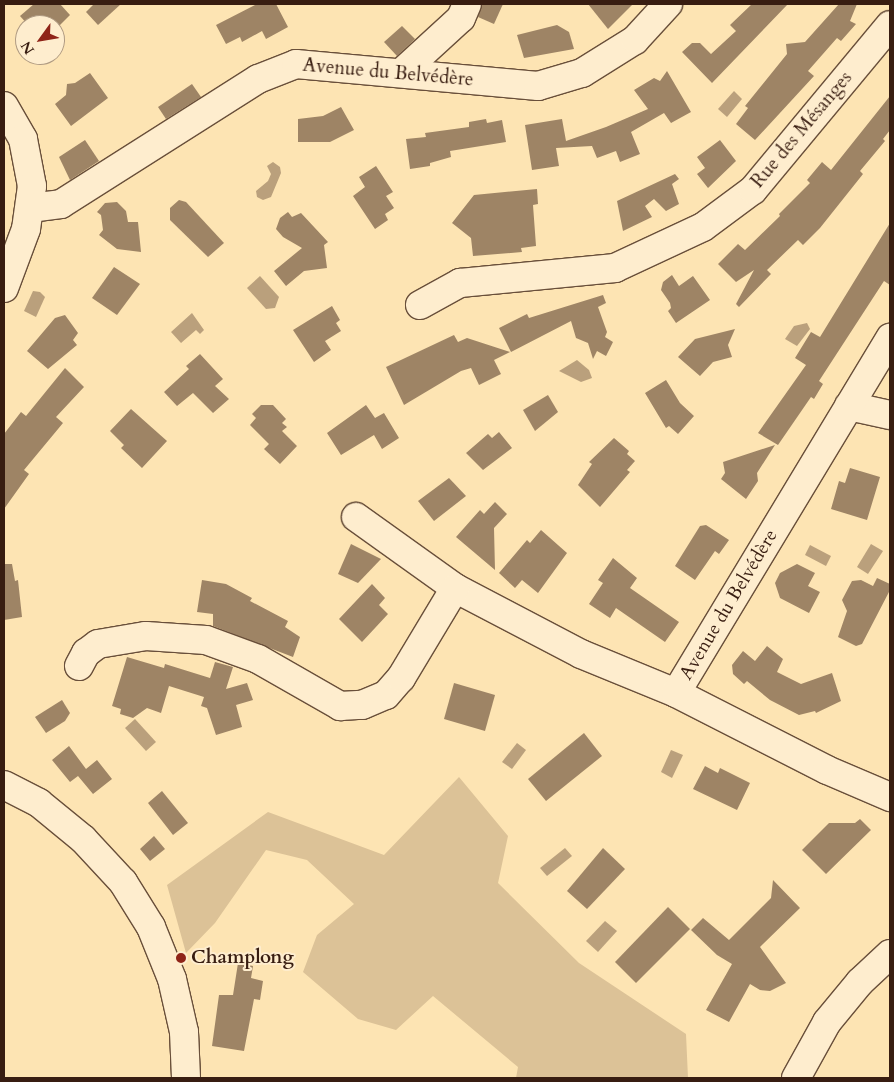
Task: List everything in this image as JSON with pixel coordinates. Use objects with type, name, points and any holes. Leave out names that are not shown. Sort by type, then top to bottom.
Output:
[{"type":"street","points":[[401,73],[461,18],[466,4]]},
{"type":"street","name":"Avenue du Belvédère","points":[[30,208],[61,204],[258,79],[296,64],[538,86],[582,73],[635,40],[668,4]]},
{"type":"street","name":"Rue des Mésanges","points":[[420,305],[460,283],[615,268],[703,227],[753,190],[890,25]]},
{"type":"street","points":[[4,106],[23,139],[29,160],[30,208],[4,288]]},
{"type":"street","name":"Avenue du Belvédère","points":[[890,338],[676,692],[826,770],[890,798]]},
{"type":"street","points":[[849,406],[890,415]]},
{"type":"street","points":[[356,517],[455,588],[581,654],[676,692]]},
{"type":"street","points":[[79,666],[86,652],[98,644],[146,636],[206,640],[258,659],[340,706],[362,705],[386,695],[402,678],[455,588]]},
{"type":"street","points":[[4,785],[39,803],[83,839],[127,889],[151,927],[172,979],[184,1032],[186,1078]]},
{"type":"street","points":[[796,1078],[811,1046],[827,1022],[860,982],[890,954]]},
{"type":"shaded area","points":[[734,91],[742,99],[727,117],[718,109]]},
{"type":"shaded area","points":[[273,162],[280,167],[281,173],[271,197],[263,200],[257,197],[256,191],[268,181],[271,174],[267,166]]},
{"type":"shaded area","points":[[260,276],[279,297],[275,308],[266,309],[247,288]]},
{"type":"shaded area","points":[[33,291],[40,292],[45,297],[36,317],[24,311]]},
{"type":"shaded area","points":[[192,313],[204,330],[200,334],[196,330],[181,343],[171,332]]},
{"type":"shaded area","points":[[807,323],[810,329],[797,346],[785,339],[794,326]]},
{"type":"shaded area","points":[[577,360],[589,370],[592,378],[581,382],[559,371]]},
{"type":"shaded area","points":[[871,544],[883,551],[868,574],[857,567]]},
{"type":"shaded area","points":[[810,545],[831,556],[826,566],[805,555]]},
{"type":"shaded area","points":[[135,719],[156,742],[146,751],[125,728]]},
{"type":"shaded area","points":[[517,743],[526,750],[512,769],[502,762]]},
{"type":"shaded area","points":[[671,750],[683,755],[672,778],[661,772]]},
{"type":"shaded area","points":[[459,777],[508,836],[498,883],[579,963],[686,1034],[688,1078],[516,1078],[518,1067],[433,996],[396,1030],[358,1019],[303,972],[317,935],[354,904],[307,860],[266,850],[215,923],[186,953],[167,885],[268,812],[384,855]]},
{"type":"shaded area","points":[[565,848],[572,856],[547,876],[540,868]]},
{"type":"shaded area","points":[[605,921],[617,931],[598,952],[586,941]]},
{"type":"building","points":[[34,4],[60,4],[70,15],[65,20],[65,15],[21,15]]},
{"type":"building","points":[[94,4],[121,4],[98,25],[86,12]]},
{"type":"building","points":[[257,4],[276,4],[288,27],[266,39],[262,31],[242,42],[240,37],[226,44],[216,25]]},
{"type":"building","points":[[482,4],[503,4],[494,24],[478,17]]},
{"type":"building","points":[[588,4],[633,4],[608,29]]},
{"type":"building","points":[[752,4],[788,4],[712,83],[682,52],[692,43],[700,43],[711,54],[736,31],[730,25]]},
{"type":"building","points":[[839,4],[857,4],[850,21],[856,24],[841,41],[837,38],[808,71],[814,76],[755,140],[736,124],[748,108],[745,106],[787,54],[786,44],[805,42]]},
{"type":"building","points":[[557,25],[569,32],[574,49],[524,58],[517,35]]},
{"type":"building","points":[[402,26],[415,39],[397,56],[384,42]]},
{"type":"building","points":[[667,71],[691,112],[671,123],[664,113],[631,132],[640,154],[620,162],[616,151],[597,158],[592,146],[556,148],[559,166],[532,170],[525,125],[562,119],[566,141],[606,127],[648,109],[634,90],[654,78],[660,81]]},
{"type":"building","points":[[90,73],[108,98],[71,126],[55,104],[66,95],[67,84],[75,83]]},
{"type":"building","points":[[192,84],[201,97],[166,119],[158,107]]},
{"type":"building","points":[[890,96],[890,130],[883,139],[885,141],[860,171],[863,174],[820,228],[803,245],[798,240],[767,270],[771,274],[739,307],[736,304],[754,270],[736,282],[718,264],[738,244],[745,250],[780,216],[779,214],[810,183],[807,180],[822,162],[831,170]]},
{"type":"building","points":[[341,107],[354,130],[330,142],[298,142],[298,119],[323,116]]},
{"type":"building","points":[[486,119],[487,123],[502,120],[506,142],[450,151],[451,157],[430,163],[430,166],[410,169],[406,139],[426,137],[425,133],[469,127],[469,122]]},
{"type":"building","points":[[85,140],[99,161],[70,180],[59,157]]},
{"type":"building","points":[[720,140],[736,161],[708,188],[697,174],[705,168],[697,157]]},
{"type":"building","points":[[376,166],[393,192],[386,196],[394,208],[385,214],[388,220],[375,229],[353,196],[365,187],[359,177]]},
{"type":"building","points":[[675,174],[679,179],[672,184],[679,204],[666,211],[654,199],[645,206],[652,217],[623,231],[617,201]]},
{"type":"building","points":[[537,189],[538,204],[533,205],[536,246],[521,248],[522,252],[473,256],[471,238],[452,223],[474,195]]},
{"type":"building","points":[[179,200],[186,202],[224,243],[208,257],[170,220],[170,208]]},
{"type":"building","points":[[117,202],[126,211],[128,222],[138,222],[141,252],[117,249],[99,235],[103,230],[101,215],[97,212],[105,203]]},
{"type":"building","points":[[288,212],[292,217],[301,213],[328,242],[324,245],[327,268],[304,271],[286,286],[274,271],[302,248],[283,237],[276,229],[280,218]]},
{"type":"building","points":[[890,223],[890,285],[884,281],[819,381],[823,384],[814,399],[811,397],[778,445],[758,433],[806,365],[795,358],[811,332],[820,337]]},
{"type":"building","points":[[114,267],[140,284],[117,315],[92,298]]},
{"type":"building","points":[[672,275],[679,286],[693,276],[710,300],[676,323],[668,311],[671,308],[670,303],[661,290],[663,282]]},
{"type":"building","points":[[603,295],[606,303],[598,307],[607,332],[605,337],[613,342],[606,356],[597,351],[593,359],[588,343],[576,338],[571,321],[511,352],[499,328],[527,314],[529,318]]},
{"type":"building","points":[[332,306],[340,320],[336,323],[341,331],[325,341],[331,350],[314,362],[293,330]]},
{"type":"building","points":[[65,315],[78,333],[73,340],[77,345],[48,369],[27,351],[55,318]]},
{"type":"building","points":[[735,329],[728,345],[732,357],[713,362],[700,376],[678,357],[695,339]]},
{"type":"building","points":[[454,335],[458,342],[467,338],[510,352],[494,360],[501,374],[479,385],[471,368],[461,371],[404,405],[386,367]]},
{"type":"building","points":[[200,354],[223,379],[215,386],[229,399],[213,413],[193,393],[177,406],[164,392],[189,369],[186,366]]},
{"type":"building","points":[[65,368],[84,387],[56,417],[63,423],[24,470],[29,474],[4,509],[4,434],[21,412],[26,416]]},
{"type":"building","points":[[666,380],[680,403],[694,416],[678,434],[669,426],[666,428],[645,393]]},
{"type":"building","points":[[548,395],[558,412],[535,431],[523,410]]},
{"type":"building","points":[[261,405],[273,405],[286,419],[282,423],[287,427],[282,431],[297,446],[280,464],[264,449],[269,444],[250,425],[256,418],[252,414]]},
{"type":"building","points":[[366,405],[375,418],[384,413],[399,438],[382,449],[374,435],[341,455],[327,433]]},
{"type":"building","points":[[131,409],[167,441],[142,468],[121,448],[124,445],[110,431]]},
{"type":"building","points":[[499,432],[512,448],[483,470],[466,453],[488,434],[492,438]]},
{"type":"building","points":[[614,438],[629,451],[627,454],[635,461],[627,470],[630,472],[600,507],[578,485],[592,464],[589,462]]},
{"type":"building","points":[[775,445],[757,473],[758,481],[746,499],[721,479],[725,473],[723,462]]},
{"type":"building","points":[[850,468],[880,477],[867,520],[831,509],[839,481],[845,483]]},
{"type":"building","points":[[449,478],[466,496],[434,521],[418,501]]},
{"type":"building","points":[[495,502],[507,514],[494,528],[495,570],[456,537],[480,510],[484,514]]},
{"type":"building","points":[[706,525],[729,540],[719,554],[715,551],[695,580],[675,566],[700,526]]},
{"type":"building","points":[[541,530],[567,553],[538,593],[522,580],[515,588],[499,573],[527,540],[530,543]]},
{"type":"building","points":[[351,544],[381,559],[358,583],[338,574]]},
{"type":"building","points":[[613,558],[637,578],[630,588],[679,622],[665,642],[616,608],[610,618],[589,604],[603,583],[598,580]]},
{"type":"building","points":[[4,564],[12,564],[15,581],[18,580],[22,617],[4,620]]},
{"type":"building","points":[[797,564],[815,573],[808,586],[820,592],[809,613],[780,598],[775,583],[780,573]]},
{"type":"building","points":[[877,578],[890,584],[890,590],[862,644],[856,646],[838,637],[847,611],[842,600],[852,581],[861,580],[873,586]]},
{"type":"building","points":[[202,580],[226,584],[252,598],[250,601],[288,621],[285,627],[300,637],[293,657],[213,626],[213,614],[197,612]]},
{"type":"building","points":[[372,584],[385,598],[379,605],[388,614],[362,642],[339,619]]},
{"type":"building","points":[[767,646],[783,659],[777,672],[801,684],[832,673],[841,701],[816,713],[815,711],[799,715],[770,700],[747,681],[744,684],[733,674],[732,665],[743,651],[755,661]]},
{"type":"building","points":[[127,657],[164,668],[165,664],[210,678],[215,662],[233,667],[226,689],[247,683],[253,700],[236,705],[242,727],[216,735],[207,708],[201,706],[204,697],[169,686],[161,713],[147,708],[133,718],[120,714],[121,709],[112,706]]},
{"type":"building","points":[[454,683],[495,695],[485,731],[444,719]]},
{"type":"building","points":[[62,700],[70,713],[65,721],[46,733],[35,717]]},
{"type":"building","points":[[584,733],[602,756],[546,801],[528,779]]},
{"type":"building","points":[[69,746],[86,769],[97,760],[112,779],[93,794],[78,776],[70,782],[52,760]]},
{"type":"building","points":[[705,766],[718,773],[720,768],[750,783],[737,810],[693,789]]},
{"type":"building","points":[[162,791],[188,823],[173,835],[148,803]]},
{"type":"building","points":[[860,819],[871,830],[826,874],[802,850],[829,823],[855,823]]},
{"type":"building","points":[[154,836],[165,849],[150,861],[140,849]]},
{"type":"building","points":[[603,848],[625,869],[587,909],[567,891]]},
{"type":"building","points":[[773,880],[800,908],[760,947],[786,983],[770,991],[760,990],[750,984],[729,1022],[706,1010],[732,964],[717,955],[691,930],[703,918],[729,940],[771,898]]},
{"type":"building","points":[[668,907],[690,929],[636,983],[615,962]]},
{"type":"building","points":[[238,963],[253,966],[251,978],[263,981],[260,1000],[254,999],[244,1051],[212,1046],[219,995],[233,995]]},
{"type":"place","name":"Champlong","points":[[181,958]]}]
